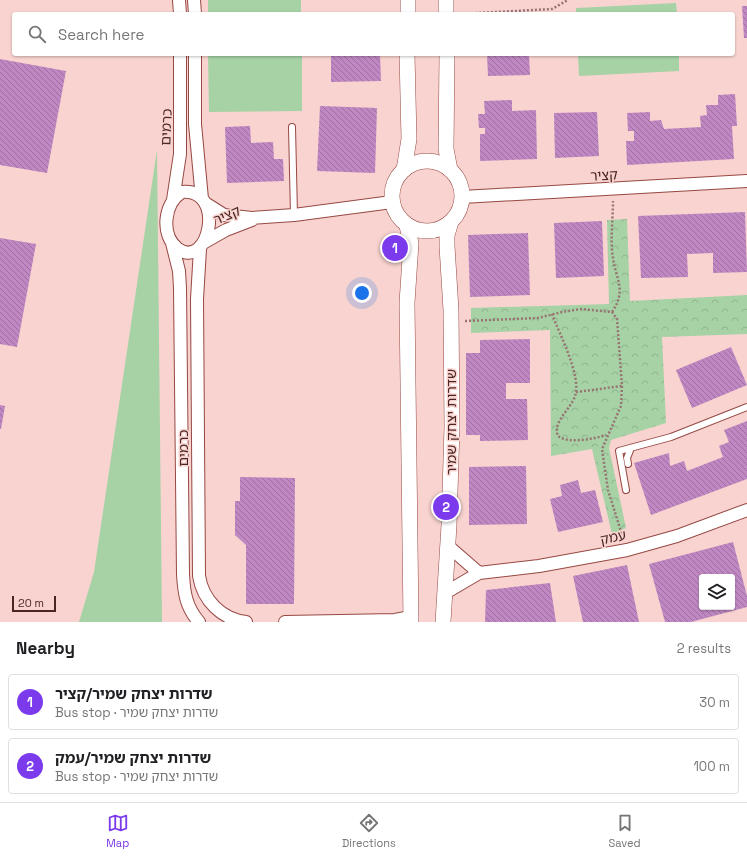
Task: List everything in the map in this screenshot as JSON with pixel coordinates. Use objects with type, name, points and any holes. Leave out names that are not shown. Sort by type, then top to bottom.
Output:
[{"type":"street","points":[[179,0],[180,12]]},
{"type":"street","points":[[194,0],[195,12]]},
{"type":"street","points":[[408,0],[408,12]]},
{"type":"street","points":[[446,0],[446,12]]},
{"type":"street","name":"כרמים","points":[[173,200],[180,154],[180,56]]},
{"type":"street","name":"כרמים","points":[[195,56],[195,124],[204,201]]},
{"type":"street","points":[[404,170],[409,139],[408,56]]},
{"type":"street","points":[[447,56],[446,149],[450,170]]},
{"type":"street","points":[[432,162],[442,164],[450,170],[457,177],[461,187],[462,197],[461,206],[451,222],[434,231],[416,230],[407,226],[397,215],[392,202],[392,190],[396,179],[404,170],[417,163],[432,162]]},
{"type":"street","name":"קציר","points":[[462,197],[614,190],[747,181]]},
{"type":"street","points":[[182,192],[199,195],[204,201],[208,213],[209,226],[202,246],[193,252],[185,252],[177,248],[172,242],[168,232],[168,209],[173,200],[182,192]]},
{"type":"street","name":"קציר","points":[[204,201],[216,211],[232,217],[263,218],[392,202]]},
{"type":"street","name":"קציר","points":[[202,246],[226,230],[263,218]]},
{"type":"street","name":"שדרות יצחק שמיר","points":[[443,622],[448,546],[452,427],[451,322],[447,246],[447,235],[451,222]]},
{"type":"street","points":[[285,622],[411,619],[407,303],[411,244],[407,226]]},
{"type":"street","name":"כרמים","points":[[172,242],[179,270],[180,288],[182,574],[186,600],[191,612],[199,622]]},
{"type":"street","name":"כרמים","points":[[202,246],[197,300],[200,586],[206,598],[216,609],[227,616],[246,622]]},
{"type":"street","name":"עמק","points":[[445,593],[479,572],[540,566],[627,550],[677,536],[747,510]]},
{"type":"street","points":[[448,546],[479,572]]},
{"type":"lane","points":[[292,127],[294,214]]},
{"type":"lane","points":[[626,490],[619,451],[671,437],[747,407]]},
{"type":"lane","points":[[628,464],[627,458],[631,448]]},
{"type":"path","points":[[504,12],[552,10],[568,0]]},
{"type":"path","points":[[612,312],[618,303],[620,290],[613,258],[614,190]]},
{"type":"path","points":[[451,322],[538,318],[581,309],[612,312],[617,319],[622,386],[620,406],[606,435],[602,448],[608,490],[627,550]]},
{"type":"path","points":[[552,314],[571,362],[576,392],[576,395],[557,426],[558,436],[562,440],[572,440],[600,438],[606,435]]},
{"type":"path","points":[[576,392],[622,386]]},
{"type":"green space","points":[[208,0],[301,0],[301,12],[208,12]]},
{"type":"green space","points":[[676,3],[677,12],[576,12],[576,8]]},
{"type":"green space","points":[[208,56],[302,56],[302,111],[209,112]]},
{"type":"green space","points":[[578,56],[679,56],[679,71],[579,76]]},
{"type":"green space","points":[[157,150],[162,622],[79,622],[94,572]]},
{"type":"green space","points":[[627,219],[630,301],[747,295],[747,334],[662,337],[666,423],[611,440],[609,448],[626,528],[612,534],[592,449],[551,456],[550,330],[471,333],[471,308],[609,304],[607,220]]},
{"type":"building","points":[[742,6],[747,6],[747,38],[744,38]]},
{"type":"building","points":[[331,56],[380,56],[381,81],[331,82]]},
{"type":"building","points":[[487,56],[529,56],[530,75],[488,76]]},
{"type":"building","points":[[0,59],[66,71],[47,173],[0,165]]},
{"type":"building","points":[[735,94],[737,126],[732,126],[734,159],[627,165],[626,141],[634,141],[634,131],[628,131],[627,113],[650,112],[650,121],[661,120],[664,129],[701,127],[700,116],[707,115],[706,105],[718,105],[718,95]]},
{"type":"building","points":[[512,100],[512,111],[536,110],[537,159],[480,161],[480,134],[485,134],[485,128],[479,128],[478,114],[485,114],[484,101]]},
{"type":"building","points":[[320,106],[377,108],[375,173],[317,171]]},
{"type":"building","points":[[597,112],[599,156],[555,158],[554,113]]},
{"type":"building","points":[[250,126],[251,143],[273,142],[274,159],[283,159],[284,181],[227,183],[225,127]]},
{"type":"building","points":[[745,212],[747,272],[713,273],[713,253],[687,254],[688,277],[641,278],[638,216]]},
{"type":"building","points":[[602,221],[604,276],[556,278],[554,223]]},
{"type":"building","points":[[528,233],[530,295],[470,297],[468,235]]},
{"type":"building","points":[[0,238],[36,244],[17,347],[0,344]]},
{"type":"building","points":[[530,339],[530,383],[506,383],[506,399],[527,399],[528,440],[480,441],[480,435],[466,435],[466,353],[480,353],[480,340]]},
{"type":"building","points":[[731,347],[747,385],[692,408],[676,370]]},
{"type":"building","points":[[0,405],[5,406],[1,429],[0,429]]},
{"type":"building","points":[[747,421],[747,479],[651,515],[634,463],[669,453],[670,466],[684,461],[687,471],[723,457],[719,446],[729,442],[724,430]]},
{"type":"building","points":[[526,466],[527,524],[469,525],[469,467]]},
{"type":"building","points":[[240,477],[295,478],[294,604],[246,604],[246,545],[235,535],[235,501],[240,501]]},
{"type":"building","points":[[578,480],[581,493],[595,490],[603,522],[558,532],[550,499],[562,496],[560,485]]},
{"type":"building","points":[[733,542],[747,596],[747,607],[691,622],[665,622],[649,564]]},
{"type":"building","points":[[627,565],[639,622],[583,622],[573,576]]},
{"type":"building","points":[[550,583],[556,622],[485,622],[486,590]]},
{"type":"place","name":"שדרות יצחק שמיר/קציר","points":[[395,248]]},
{"type":"place","name":"שדרות יצחק שמיר/עמק","points":[[446,507]]}]
